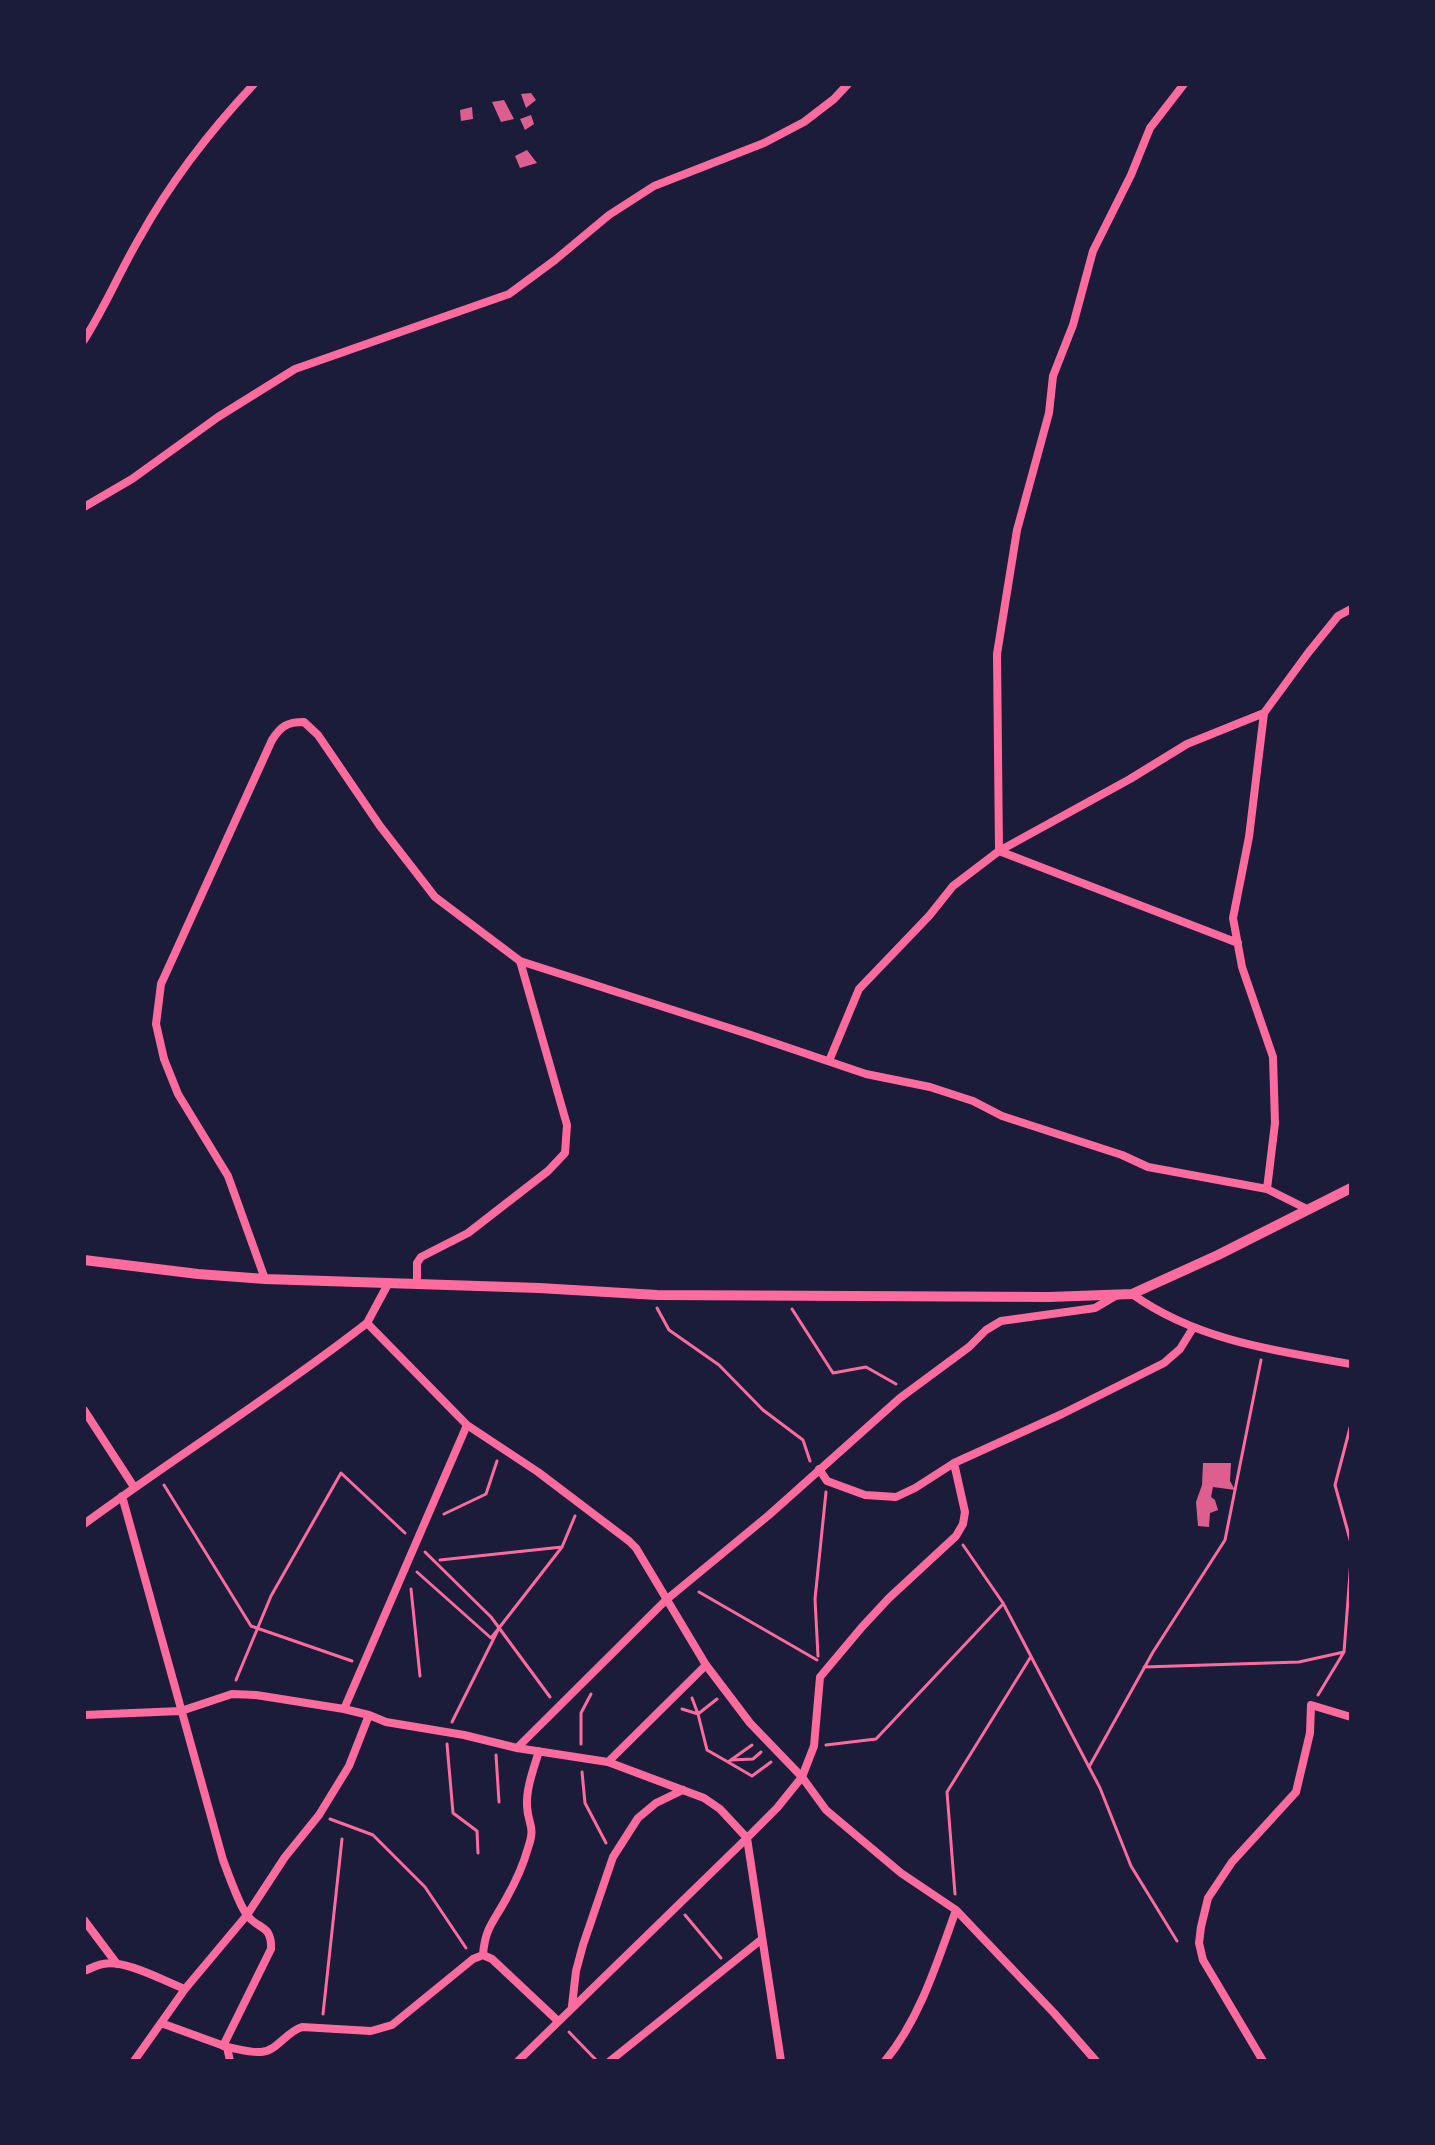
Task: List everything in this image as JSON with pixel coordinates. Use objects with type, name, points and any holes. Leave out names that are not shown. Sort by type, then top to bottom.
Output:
[{"type":"street","points":[[84,340],[103,310],[139,238],[178,174],[220,120],[254,84]]},
{"type":"street","points":[[84,507],[132,479],[218,417],[295,369],[509,294],[609,215],[654,186],[764,143],[804,122],[848,84]]},
{"type":"street","points":[[999,851],[997,654],[1017,530],[1049,413],[1053,376],[1073,325],[1093,251],[1131,175],[1150,128],[1184,84]]},
{"type":"street","points":[[1267,1189],[1275,1123],[1273,1057],[1246,980],[1233,918],[1249,837],[1264,713],[1338,616],[1351,609]]},
{"type":"street","points":[[829,1061],[859,989],[920,926],[953,886],[999,851],[1187,744],[1264,713]]},
{"type":"street","points":[[265,1279],[228,1176],[173,1082],[156,1024],[161,984],[279,729],[289,722],[304,722],[318,735],[380,826],[435,897],[520,961],[866,1074],[930,1087],[1002,1116],[1122,1155],[1148,1167],[1267,1189],[1307,1209]]},
{"type":"street","points":[[999,851],[1238,943]]},
{"type":"street","points":[[417,1284],[417,1263],[421,1257],[468,1233],[548,1171],[565,1153],[567,1125],[520,961]]},
{"type":"street","points":[[84,1260],[265,1279],[539,1288],[649,1295],[1117,1295],[1132,1294],[1218,1255],[1351,1188]]},
{"type":"street","points":[[84,1524],[315,1364],[367,1323],[388,1284]]},
{"type":"street","points":[[1132,1294],[1150,1307],[1193,1328],[1263,1348],[1351,1364]]},
{"type":"street","points":[[517,1748],[666,1600],[769,1515],[816,1469],[986,1330],[1001,1321],[1095,1308],[1117,1295]]},
{"type":"street","points":[[367,1323],[467,1425],[636,1548],[706,1665],[750,1723],[802,1777],[826,1810],[901,1873],[956,1910],[1096,2061]]},
{"type":"street","points":[[816,1469],[827,1481],[865,1495],[896,1497],[954,1463],[1164,1363],[1180,1349],[1193,1328]]},
{"type":"street","points":[[84,1410],[134,1487]]},
{"type":"street","points":[[344,1709],[467,1425]]},
{"type":"street","points":[[518,2061],[777,1808],[802,1777],[814,1746],[820,1677],[889,1598],[956,1536],[963,1524],[965,1512],[954,1463]]},
{"type":"street","points":[[122,1496],[223,1860],[247,1915],[267,1929],[271,1939],[271,1949],[225,2046],[230,2061]]},
{"type":"street","points":[[608,1762],[706,1665]]},
{"type":"street","points":[[84,1715],[181,1711],[232,1694],[256,1695],[344,1709],[386,1722],[517,1748],[608,1762],[704,1798],[720,1809],[747,1838],[781,2061]]},
{"type":"street","points":[[1263,2061],[1203,1960],[1199,1943],[1208,1898],[1232,1862],[1296,1792],[1310,1733],[1311,1705],[1351,1717]]},
{"type":"street","points":[[134,2061],[185,1989],[247,1915],[285,1857],[319,1815],[349,1766],[369,1715]]},
{"type":"street","points":[[161,2023],[225,2046],[259,2053],[266,2052],[292,2030],[302,2027],[371,2031],[392,2025],[478,1957],[489,1925],[514,1885],[529,1846],[533,1830],[527,1806],[539,1751]]},
{"type":"street","points":[[572,2007],[583,1945],[613,1857],[638,1818],[656,1803],[683,1790]]},
{"type":"street","points":[[885,2061],[897,2047],[935,1969],[956,1910]]},
{"type":"street","points":[[84,1920],[117,1964]]},
{"type":"street","points":[[610,2061],[762,1939]]},
{"type":"street","points":[[478,1957],[492,1959],[558,2021]]},
{"type":"street","points":[[84,1971],[105,1963],[117,1964],[185,1989]]},
{"type":"path","points":[[649,1295],[669,1330],[719,1365],[763,1410],[803,1440],[816,1469]]},
{"type":"path","points":[[783,1295],[833,1373],[866,1367],[909,1391]]},
{"type":"path","points":[[1089,1767],[1144,1667],[1225,1540],[1263,1348]]},
{"type":"path","points":[[1351,1424],[1335,1485],[1351,1543]]},
{"type":"path","points":[[427,1522],[486,1494],[502,1448]]},
{"type":"path","points":[[232,1688],[271,1596],[341,1473]]},
{"type":"path","points":[[161,1479],[251,1626],[363,1665]]},
{"type":"path","points":[[685,1584],[819,1661],[815,1599],[827,1481]]},
{"type":"path","points":[[408,1564],[491,1638],[562,1547],[580,1505]]},
{"type":"path","points":[[956,1536],[1003,1603],[1100,1788],[1131,1866],[1177,1941]]},
{"type":"path","points":[[440,1560],[562,1547]]},
{"type":"path","points":[[1311,1705],[1344,1652],[1351,1560]]},
{"type":"path","points":[[408,1564],[420,1676]]},
{"type":"path","points":[[814,1746],[876,1739],[1003,1603]]},
{"type":"path","points":[[491,1617],[557,1707]]},
{"type":"path","points":[[478,1853],[477,1831],[453,1813],[446,1732],[499,1628]]},
{"type":"path","points":[[1144,1667],[1299,1662],[1344,1652]]},
{"type":"path","points":[[956,1910],[947,1792],[1031,1656]]},
{"type":"path","points":[[698,1714],[727,1692]]},
{"type":"path","points":[[666,1704],[698,1714]]},
{"type":"path","points":[[698,1714],[707,1750],[752,1776],[771,1762]]},
{"type":"path","points":[[729,1761],[764,1737]]},
{"type":"path","points":[[496,1743],[499,1802]]},
{"type":"path","points":[[729,1761],[753,1759],[763,1751]]},
{"type":"path","points":[[319,1815],[373,1835],[425,1887],[478,1957]]},
{"type":"path","points":[[322,2017],[342,1839]]},
{"type":"path","points":[[677,1906],[728,1966]]},
{"type":"path","points":[[558,2021],[597,2061]]},
{"type":"building","points":[[531,93],[536,100],[526,108],[521,94]]},
{"type":"building","points":[[504,100],[514,119],[501,122],[492,102]]},
{"type":"building","points":[[472,107],[473,119],[461,121],[460,110]]},
{"type":"building","points":[[531,115],[534,124],[525,130],[520,119]]},
{"type":"building","points":[[527,150],[537,163],[520,168],[515,156]]},
{"type":"building","points":[[1203,1463],[1231,1463],[1230,1481],[1235,1490],[1213,1487],[1211,1497],[1218,1510],[1210,1513],[1209,1527],[1198,1526],[1196,1502],[1202,1485]]}]
